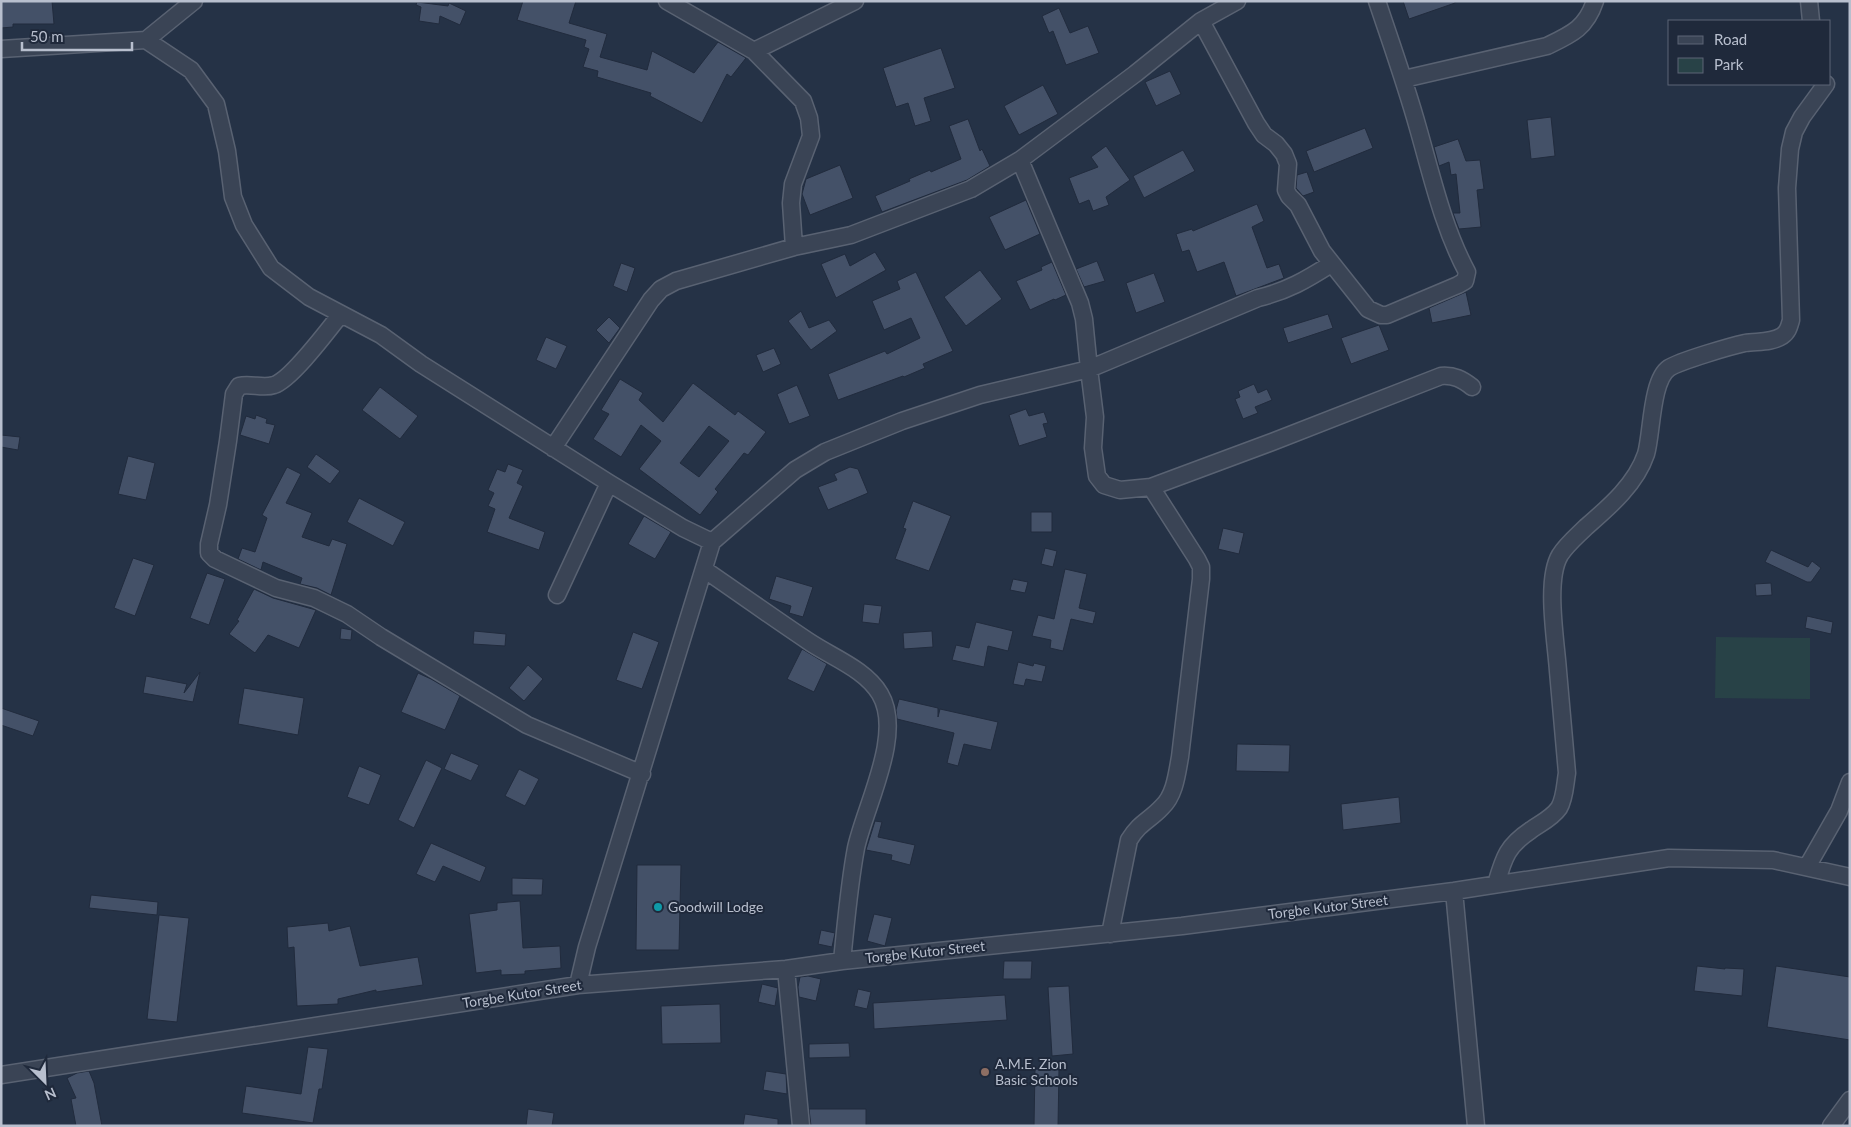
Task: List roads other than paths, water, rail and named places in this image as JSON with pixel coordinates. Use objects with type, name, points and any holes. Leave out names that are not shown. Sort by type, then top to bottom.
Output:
[{"type":"street","points":[[1,49],[146,40],[194,1]]},
{"type":"street","points":[[667,1],[754,51],[803,101],[810,118],[810,136],[793,184],[791,203],[794,247]]},
{"type":"street","points":[[754,51],[855,1]]},
{"type":"street","points":[[554,448],[651,300],[661,289],[676,281],[794,247],[851,235],[971,189],[1020,160],[1135,74],[1201,21],[1237,1]]},
{"type":"street","points":[[1201,21],[1256,123],[1264,135],[1276,144],[1284,154],[1288,164],[1286,190],[1298,206],[1322,251],[1368,309],[1381,315],[1386,315],[1458,285],[1465,280],[1467,272],[1458,256],[1443,216],[1404,79],[1377,1]]},
{"type":"street","points":[[1404,79],[1547,46],[1565,37],[1586,22],[1595,1]]},
{"type":"street","points":[[1809,1],[1811,20]]},
{"type":"street","points":[[146,40],[191,70],[216,104],[227,151],[233,197],[244,225],[271,268],[309,297],[380,335],[421,364],[609,483],[684,528],[712,542]]},
{"type":"street","points":[[1496,884],[1504,857],[1514,843],[1550,818],[1559,808],[1563,799],[1567,773],[1553,601],[1555,566],[1560,554],[1572,540],[1614,502],[1634,478],[1646,454],[1658,389],[1663,375],[1668,368],[1744,343],[1776,339],[1784,335],[1789,329],[1791,320],[1787,188],[1790,149],[1794,132],[1825,85]]},
{"type":"street","points":[[1020,160],[1080,303],[1084,319],[1095,417],[1093,448],[1097,476],[1104,485],[1120,490],[1150,487],[1281,439],[1441,376],[1461,378],[1472,387]]},
{"type":"street","points":[[578,985],[587,947],[705,570],[712,542],[795,470],[825,452],[902,420],[980,395],[1089,369],[1258,298],[1278,293],[1301,283],[1331,264]]},
{"type":"street","points":[[341,314],[318,343],[280,383],[272,386],[246,384],[239,386],[234,394],[209,553],[215,559],[276,588],[314,598],[347,614],[381,637],[527,725],[642,774]]},
{"type":"street","points":[[557,595],[609,483]]},
{"type":"street","points":[[1110,934],[1129,840],[1140,824],[1163,807],[1170,795],[1175,780],[1181,747],[1201,579],[1201,567],[1197,559],[1150,487]]},
{"type":"street","points":[[705,570],[812,644],[867,678],[880,694],[887,711],[888,727],[883,761],[856,846],[849,889],[842,961]]},
{"type":"street","points":[[1807,868],[1839,811],[1850,782]]},
{"type":"street","name":"Torgbe Kutor Street","points":[[1,1075],[578,985],[786,968],[1182,926],[1454,891],[1669,858],[1773,860],[1850,877]]},
{"type":"street","points":[[1454,891],[1476,1126]]},
{"type":"street","points":[[786,968],[801,1126]]},
{"type":"street","points":[[1831,1126],[1850,1100]]},
{"type":"place","name":"Goodwill Lodge","points":[[658,907]]},
{"type":"place","name":"A.M.E. Zion Basic Schools","points":[[985,1072]]}]
